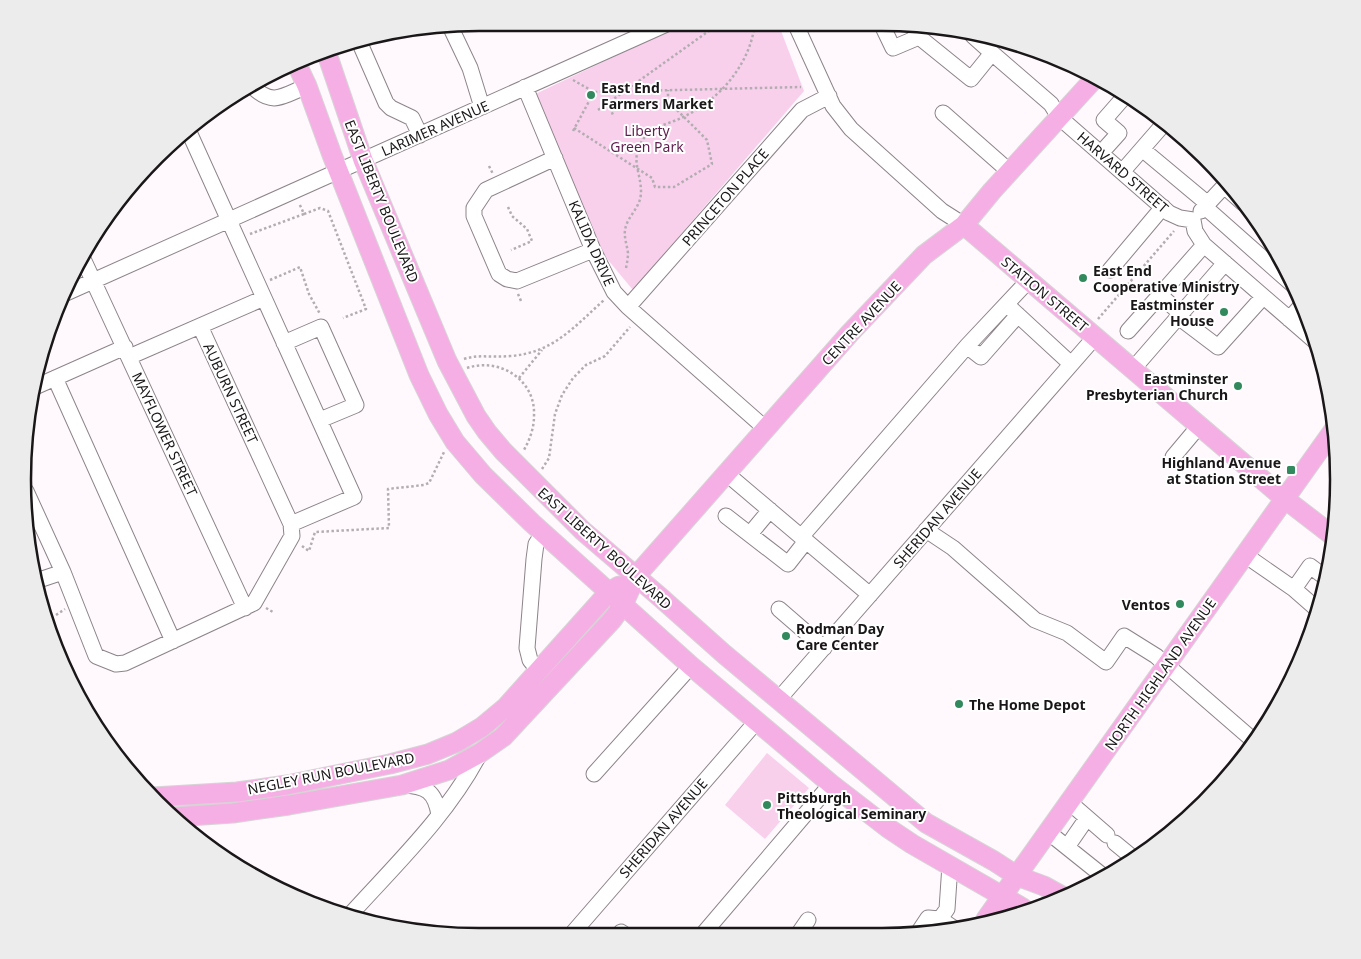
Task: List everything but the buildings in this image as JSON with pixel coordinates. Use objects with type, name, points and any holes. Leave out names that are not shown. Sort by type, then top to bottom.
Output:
[{"type":"main road","name":"EAST LIBERTY BOULEVARD","points":[[328,58],[363,160],[447,362],[476,416],[502,451],[533,473],[583,531],[778,700],[926,824],[994,861],[1016,876],[1044,886],[1056,893]]},
{"type":"main road","name":"EAST LIBERTY BOULEVARD","points":[[299,69],[419,375],[438,414],[455,442],[482,475],[543,533],[691,666],[831,784],[888,828],[1019,906]]},
{"type":"main road","name":"CENTRE AVENUE","points":[[636,576],[850,333],[924,255],[964,224],[1091,83]]},
{"type":"main road","name":"STATION STREET","points":[[964,224],[1029,280],[1096,328],[1133,369],[1285,499],[1327,531]]},
{"type":"main road","name":"NORTH HIGHLAND AVENUE","points":[[989,914],[1328,438]]},
{"type":"main road","name":"NEGLEY RUN BOULEVARD","points":[[163,796],[237,792],[287,785],[390,764],[428,754],[457,742],[482,727],[506,706],[538,671],[616,598],[636,576]]},
{"type":"main road","name":"NEGLEY RUN BOULEVARD","points":[[183,816],[233,813],[271,808],[402,785],[449,770],[480,753],[503,737],[525,715],[612,620],[616,598]]},
{"type":"street","name":"LARIMER AVENUE","points":[[73,290],[649,31]]},
{"type":"street","name":"STATION STREET","points":[[800,31],[833,106],[850,129],[942,211],[964,224]]},
{"type":"street","points":[[885,31],[893,48],[919,37],[971,79],[992,53]]},
{"type":"street","points":[[453,32],[470,68],[482,107]]},
{"type":"street","name":"HARVARD STREET","points":[[981,43],[1051,104],[1059,117],[1162,207],[1180,218],[1194,220]]},
{"type":"street","points":[[362,47],[386,103],[391,108],[408,114],[420,135]]},
{"type":"street","points":[[256,90],[261,95],[274,100],[307,86]]},
{"type":"street","name":"KALIDA DRIVE","points":[[525,88],[593,250],[614,292],[628,307],[766,429]]},
{"type":"street","name":"PRINCETON PLACE","points":[[628,307],[802,110],[829,96]]},
{"type":"street","points":[[1100,153],[1119,132],[1104,120],[1121,101]]},
{"type":"street","points":[[943,112],[1010,172]]},
{"type":"street","points":[[1122,172],[1160,129]]},
{"type":"street","points":[[32,504],[63,572],[96,656],[116,664],[125,663],[254,603],[292,536],[291,524],[354,497],[191,136]]},
{"type":"street","points":[[1142,149],[1207,205],[1280,274]]},
{"type":"street","points":[[555,158],[486,190],[474,208],[474,216],[499,274],[507,279],[517,281],[593,250]]},
{"type":"street","points":[[1222,188],[1194,220],[1195,231],[1204,246],[1305,333]]},
{"type":"street","points":[[1110,270],[1162,207]]},
{"type":"street","points":[[1128,331],[1204,246]]},
{"type":"street","points":[[1133,369],[1224,263]]},
{"type":"street","name":"MAYFLOWER STREET","points":[[86,265],[245,608]]},
{"type":"street","points":[[1013,310],[1029,280]]},
{"type":"street","points":[[1160,295],[1180,314],[1185,322],[1218,347],[1263,297]]},
{"type":"street","name":"AUBURN STREET","points":[[264,298],[200,326],[291,524]]},
{"type":"street","points":[[726,516],[788,564],[804,539],[1000,309],[1013,310],[1071,364]]},
{"type":"street","points":[[1289,319],[1297,310]]},
{"type":"street","points":[[42,384],[200,326]]},
{"type":"street","points":[[284,343],[321,327],[356,405],[320,420]]},
{"type":"street","name":"SHERIDAN AVENUE","points":[[778,700],[1071,364],[1096,328]]},
{"type":"street","points":[[55,378],[173,641]]},
{"type":"street","points":[[1173,457],[1199,426]]},
{"type":"street","points":[[727,474],[870,595]]},
{"type":"street","points":[[750,534],[770,510]]},
{"type":"street","points":[[926,530],[952,548],[1035,620],[1067,633],[1106,662],[1124,636],[1156,656],[1249,736]]},
{"type":"street","points":[[538,671],[530,660],[527,648],[534,558],[536,544],[543,533]]},
{"type":"street","points":[[1245,555],[1294,589],[1312,604]]},
{"type":"street","points":[[1294,589],[1310,566],[1320,573]]},
{"type":"street","points":[[43,579],[63,572]]},
{"type":"street","points":[[779,609],[824,648]]},
{"type":"street","points":[[594,774],[691,666]]},
{"type":"street","name":"SHERIDAN AVENUE","points":[[578,928],[756,722]]},
{"type":"street","points":[[355,910],[439,814],[468,776],[480,753]]},
{"type":"street","points":[[708,928],[831,784]]},
{"type":"street","points":[[402,785],[417,786],[430,791],[437,803],[439,814]]},
{"type":"street","points":[[1069,802],[1128,854]]},
{"type":"street","points":[[1067,846],[1087,818]]},
{"type":"street","points":[[1048,832],[1098,872]]},
{"type":"street","points":[[948,923],[950,865]]},
{"type":"street","points":[[923,926],[928,918],[942,924]]},
{"type":"street","points":[[802,928],[808,920]]},
{"type":"path","points":[[598,110],[708,31]]},
{"type":"path","points":[[626,268],[628,254],[625,230],[627,222],[639,205],[641,192],[636,167],[636,155],[645,136],[654,129],[693,112],[712,99],[734,76],[744,59],[753,31]]},
{"type":"path","points":[[572,79],[594,92],[800,87]]},
{"type":"path","points":[[594,92],[573,129],[652,178],[655,187],[674,188],[712,164],[707,140],[668,101],[668,90]]},
{"type":"path","points":[[608,103],[613,115]]},
{"type":"path","points":[[300,203],[304,214]]},
{"type":"path","points":[[508,207],[512,216],[527,229],[532,241],[511,250]]},
{"type":"path","points":[[250,234],[320,208],[328,211],[366,309],[343,318]]},
{"type":"path","points":[[1096,328],[1174,231]]},
{"type":"path","points":[[273,279],[300,267],[309,294],[321,316]]},
{"type":"path","points":[[460,360],[480,355],[511,356],[543,349],[564,337],[604,300]]},
{"type":"path","points":[[533,473],[549,458],[555,414],[562,395],[573,378],[586,365],[604,356],[630,327]]},
{"type":"path","points":[[519,378],[543,349]]},
{"type":"path","points":[[464,370],[479,365],[499,366],[519,378],[533,402],[535,415],[530,438],[524,450]]},
{"type":"path","points":[[298,544],[309,552],[316,532],[389,528],[388,489],[429,483],[448,446]]},
{"type":"path","points":[[263,607],[273,612]]},
{"type":"path","points":[[56,616],[66,609]]},
{"type":"green space","name":"Liberty Green Park","points":[[668,31],[781,31],[804,91],[633,290],[608,260],[593,236],[529,97]]},
{"type":"green space","points":[[767,753],[809,788],[765,839],[725,805]]},
{"type":"place","name":"East End Farmers Market","points":[[591,95]]},
{"type":"place","name":"East End Cooperative Ministry","points":[[1083,278]]},
{"type":"place","name":"Eastminster House","points":[[1224,312]]},
{"type":"place","name":"Eastminster Presbyterian Church","points":[[1238,386]]},
{"type":"place","name":"Highland Avenue at Station Street","points":[[1291,470]]},
{"type":"place","name":"Ventos","points":[[1180,604]]},
{"type":"place","name":"Rodman Day Care Center","points":[[786,636]]},
{"type":"place","name":"The Home Depot","points":[[959,704]]},
{"type":"place","name":"Pittsburgh Theological Seminary","points":[[767,805]]}]
